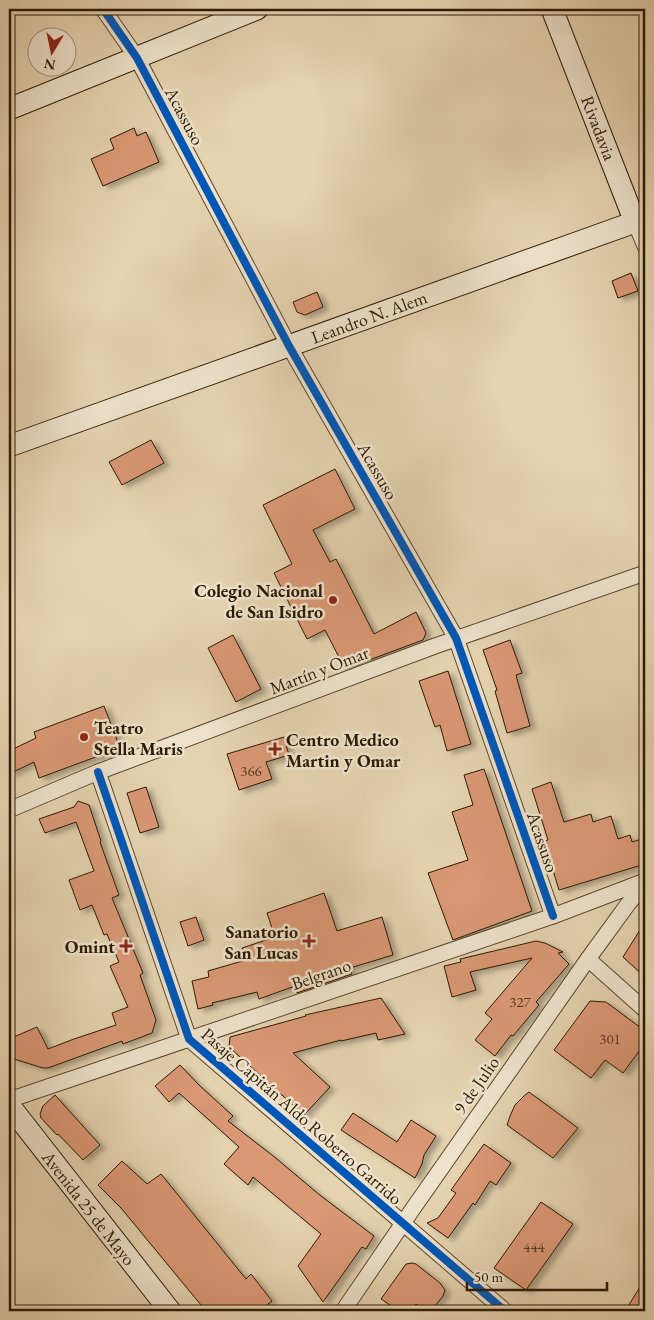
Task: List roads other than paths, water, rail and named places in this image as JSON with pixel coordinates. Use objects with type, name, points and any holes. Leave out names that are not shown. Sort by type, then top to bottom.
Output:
[{"type":"main road","points":[[9,109],[257,9]]},
{"type":"main road","name":"Rivadavia","points":[[552,9],[640,220]]},
{"type":"main road","name":"Leandro N. Alem","points":[[9,446],[640,220]]},
{"type":"main road","name":"Avenida 25 de Mayo","points":[[9,1105],[170,1311]]},
{"type":"street","name":"Acassuso","points":[[103,9],[137,58],[289,346],[456,638],[553,916]]},
{"type":"street","name":"Rivadavia","points":[[640,220],[645,246]]},
{"type":"street","name":"Martín y Omar","points":[[9,810],[98,772],[456,638],[645,573]]},
{"type":"street","name":"Pasaje Capitán Aldo Roberto Garrido","points":[[98,772],[189,1039],[504,1311]]},
{"type":"street","name":"Belgrano","points":[[9,1100],[553,916],[645,883]]},
{"type":"street","name":"9 de Julio","points":[[343,1311],[588,959],[645,883]]},
{"type":"street","points":[[588,959],[645,1010]]},
{"type":"place","name":"Colegio Nacional de San Isidro","points":[[333,600]]},
{"type":"place","name":"Teatro Stella Maris","points":[[84,737]]},
{"type":"place","name":"Centro Medico Martin y Omar","points":[[275,749]]},
{"type":"place","name":"Sanatorio San Lucas","points":[[309,941]]},
{"type":"place","name":"Omint","points":[[126,946]]}]
